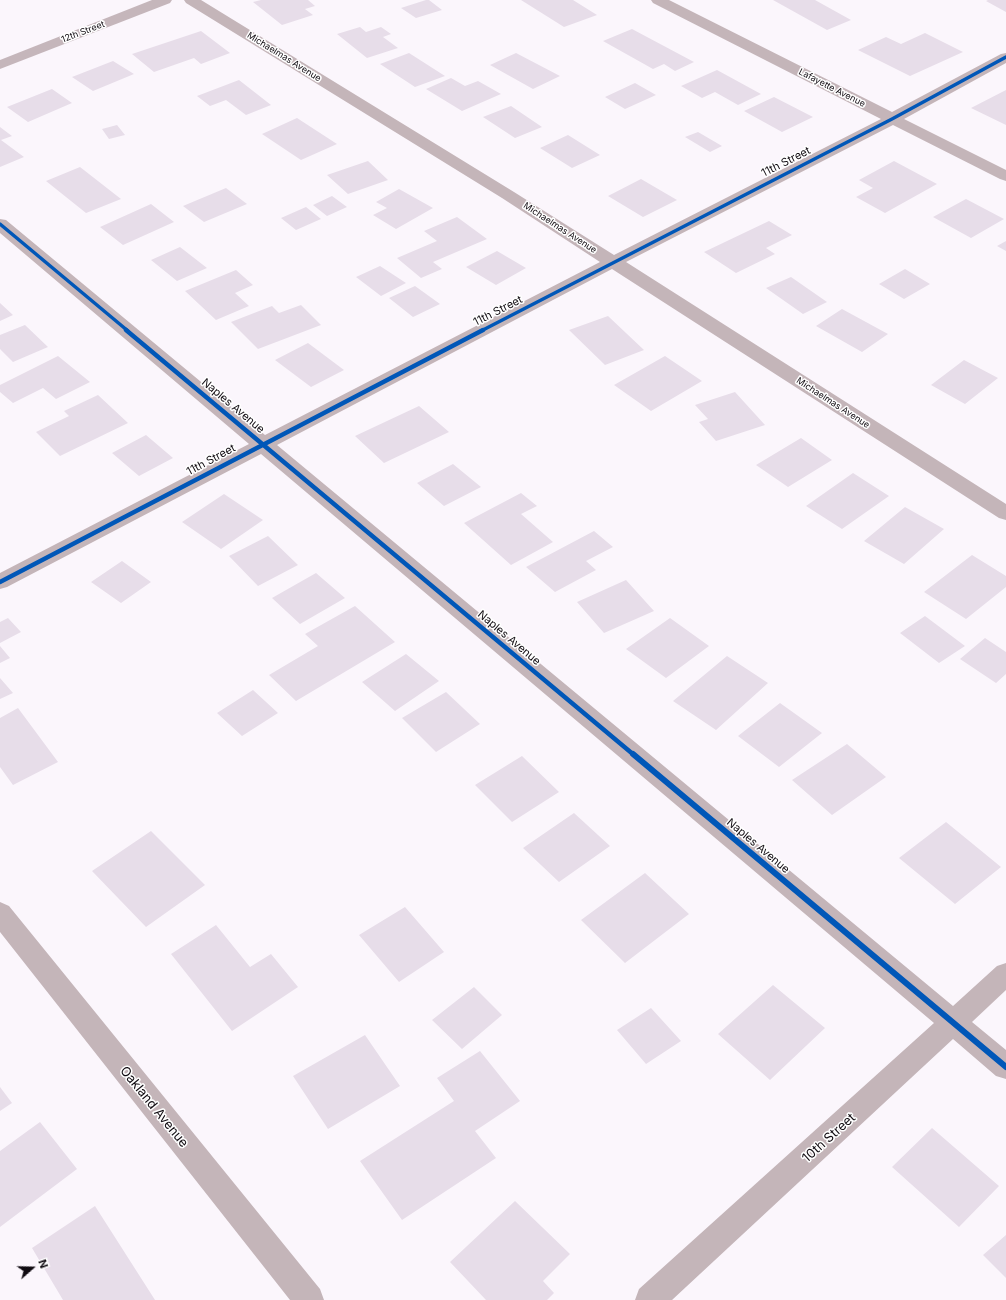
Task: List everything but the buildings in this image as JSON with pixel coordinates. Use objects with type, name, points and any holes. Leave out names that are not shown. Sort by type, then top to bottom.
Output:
[{"type":"main road","name":"12th Street","points":[[0,65],[165,0]]},
{"type":"street","name":"Michaelmas Avenue","points":[[191,0],[508,195],[1006,513]]},
{"type":"street","name":"Lafayette Avenue","points":[[658,0],[1006,176]]},
{"type":"street","name":"11th Street","points":[[0,582],[613,262],[892,119],[1006,57]]},
{"type":"street","name":"Naples Avenue","points":[[0,224],[1006,1067]]},
{"type":"street","name":"Oakland Avenue","points":[[0,913],[309,1300]]},
{"type":"street","name":"10th Street","points":[[650,1300],[1006,974]]},
{"type":"cycle path","points":[[0,582],[613,262],[892,119],[1006,57]]},
{"type":"cycle path","points":[[0,224],[1006,1067]]}]
